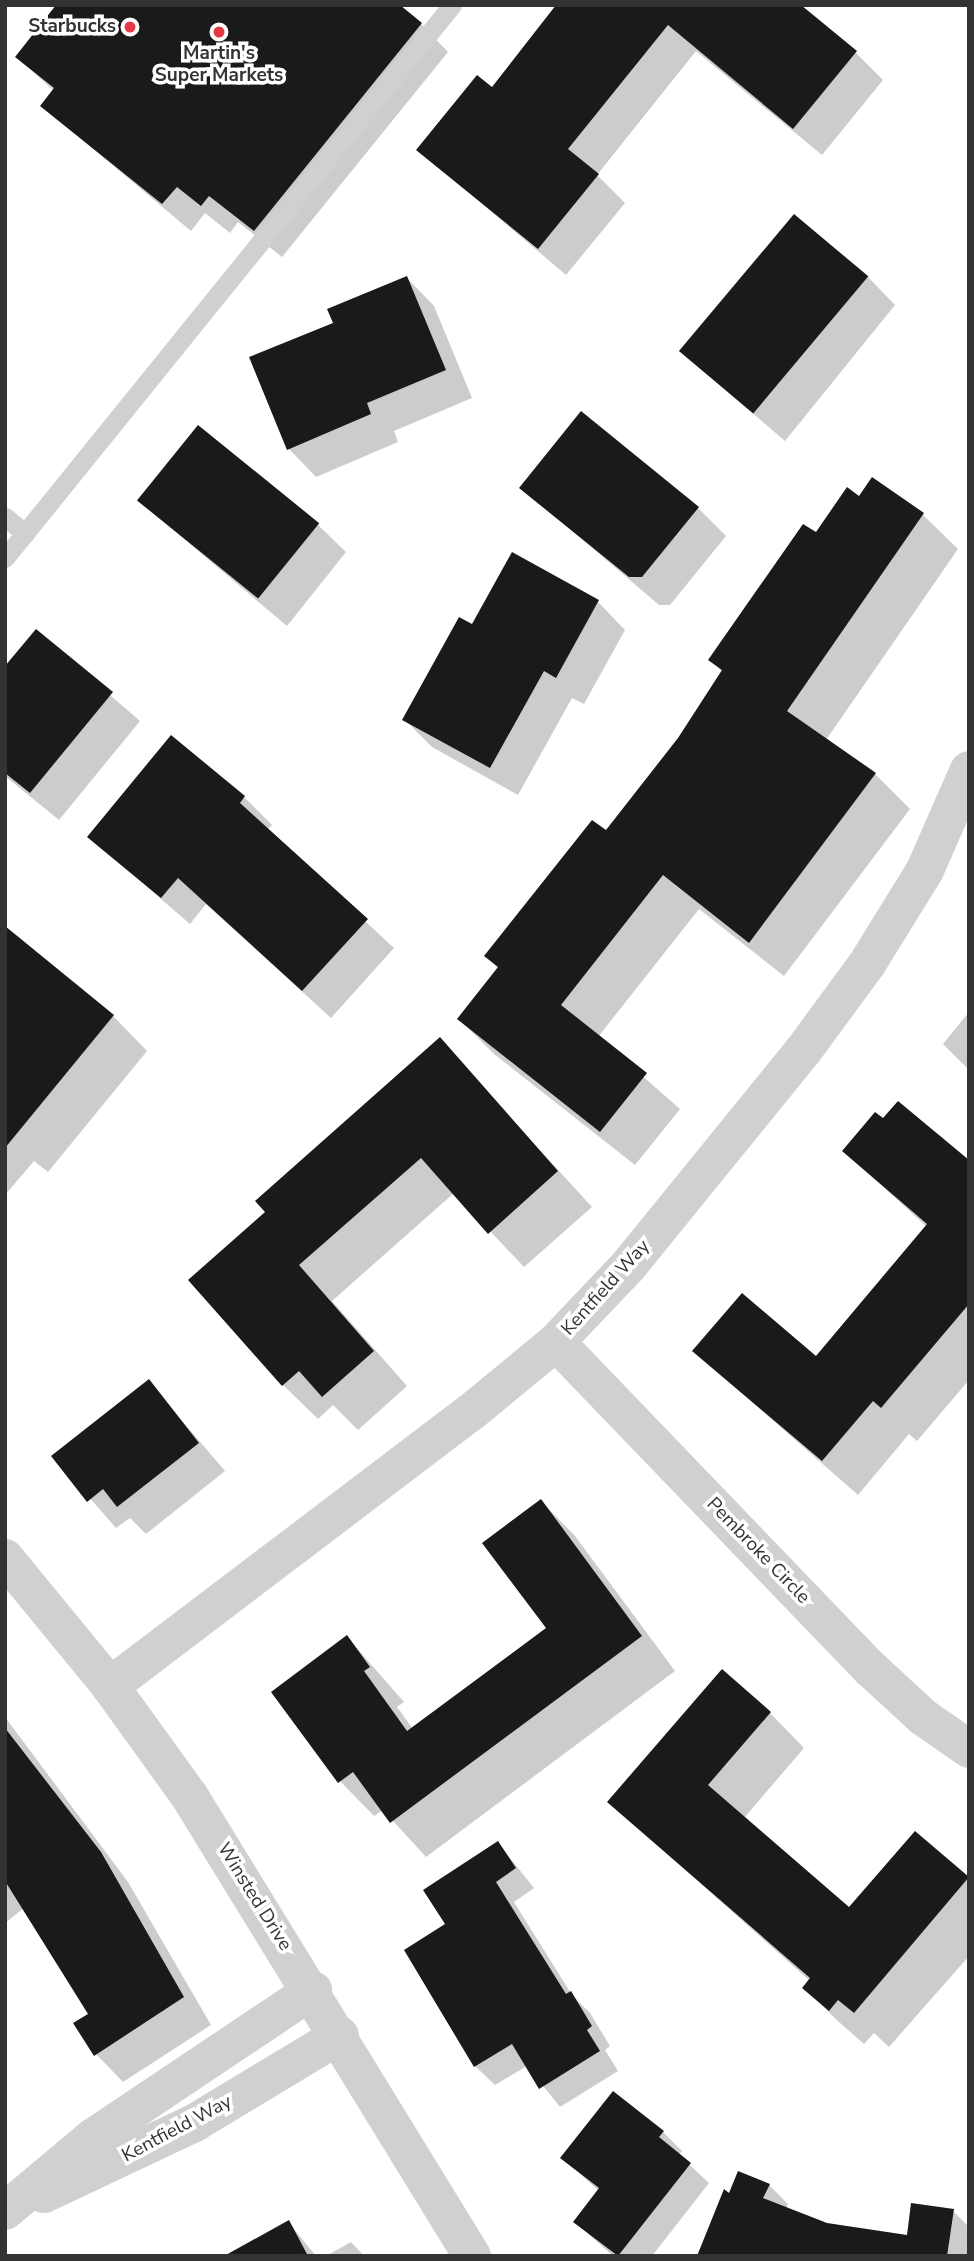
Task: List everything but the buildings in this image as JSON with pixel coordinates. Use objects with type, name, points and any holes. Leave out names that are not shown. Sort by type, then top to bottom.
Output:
[{"type":"street","name":"Kentfield Way","points":[[110,1686],[556,1342],[629,1265],[867,964],[925,870],[969,769]]},
{"type":"street","name":"Pembroke Circle","points":[[556,1342],[871,1669],[923,1717],[969,1749]]},
{"type":"street","name":"Winsted Drive","points":[[5,1558],[110,1686],[190,1797],[313,1990],[421,2178],[472,2256]]},
{"type":"street","name":"Kentfield Way","points":[[6,2211],[92,2138],[313,1990]]},
{"type":"street","name":"Kentfield Way","points":[[6,2211],[196,2122],[340,2035]]},
{"type":"lane","points":[[5,558],[452,5]]},
{"type":"lane","points":[[5,517],[25,533]]},
{"type":"place","name":"Starbucks","points":[[130,27]]},
{"type":"place","name":"Martin's Super Markets","points":[[219,32]]}]
